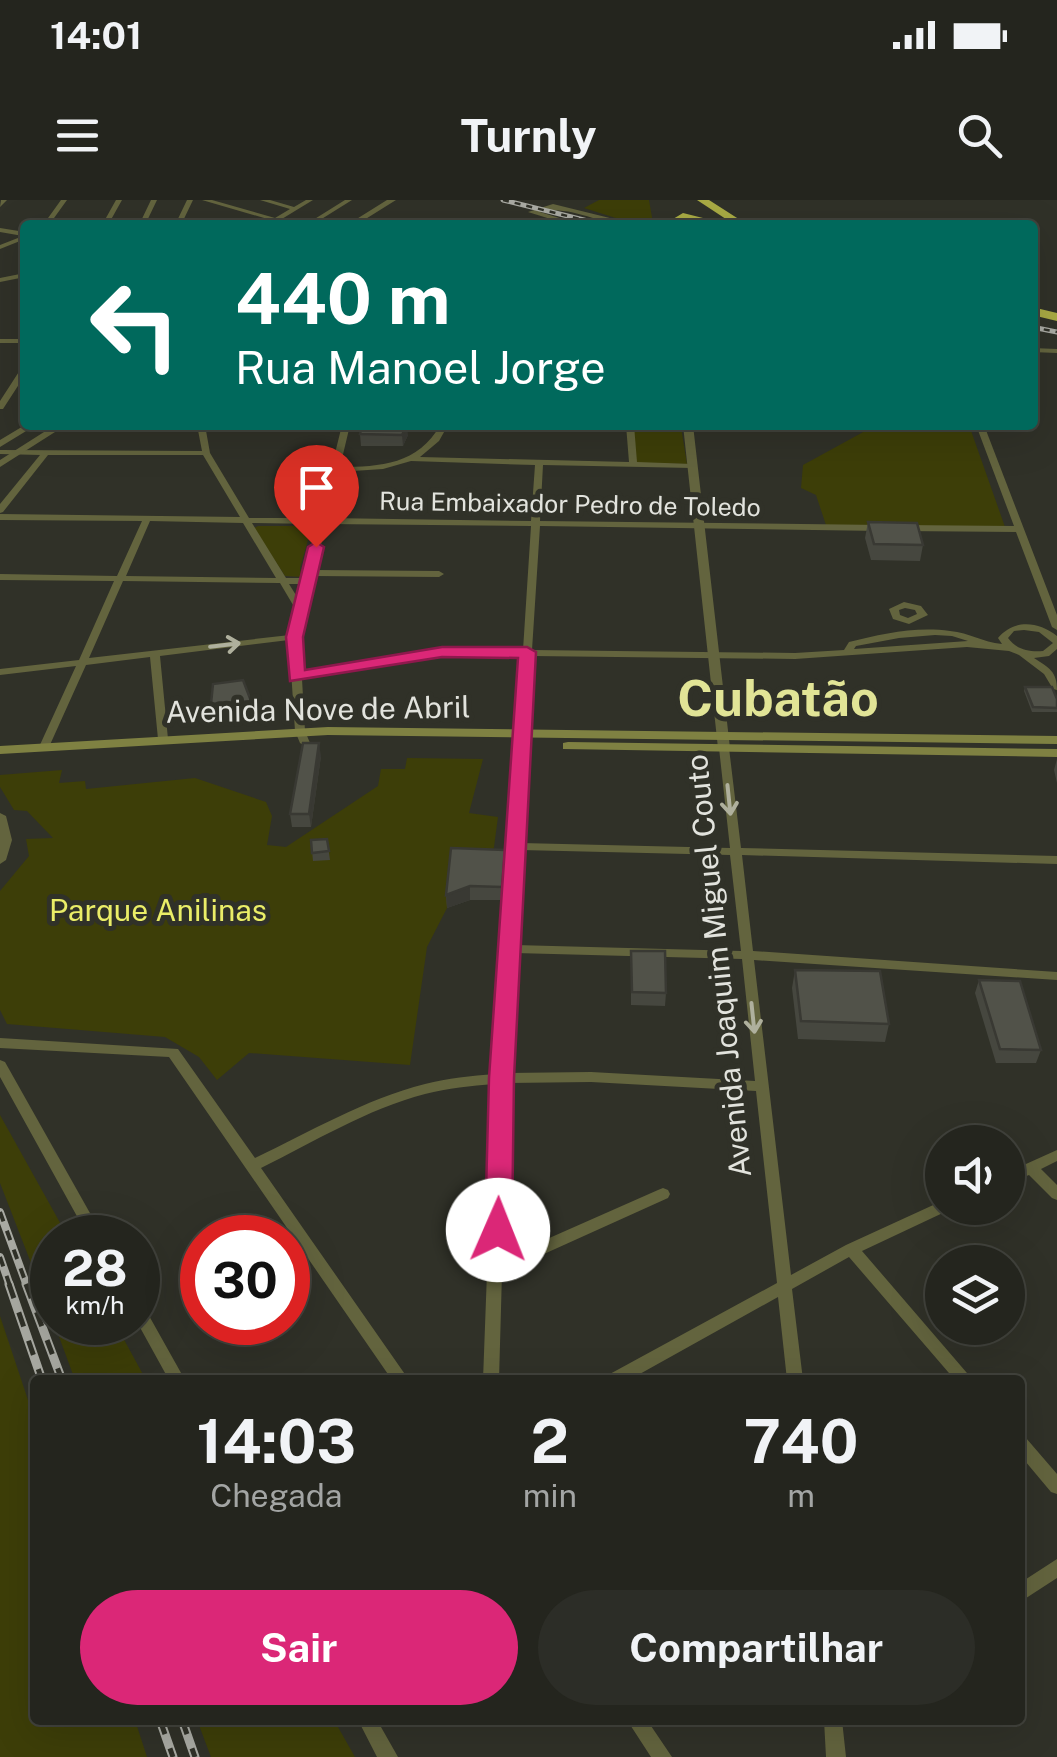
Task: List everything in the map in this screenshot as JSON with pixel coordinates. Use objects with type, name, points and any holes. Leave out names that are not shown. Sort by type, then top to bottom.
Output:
[{"type":"highway","points":[[695,201],[716,220]]},
{"type":"highway","points":[[695,201],[732,220]]},
{"type":"highway","points":[[669,220],[683,216],[700,220]]},
{"type":"main road","name":"Avenida Nove de Abril","points":[[0,760],[303,737]]},
{"type":"main road","name":"Avenida Nove de Abril","points":[[0,750],[164,739],[303,737],[723,742],[1057,753]]},
{"type":"main road","name":"Avenida Nove de Abril","points":[[723,742],[1057,740]]},
{"type":"street","points":[[205,200],[276,220],[310,200]]},
{"type":"street","points":[[263,200],[295,209]]},
{"type":"street","points":[[316,220],[350,200]]},
{"type":"street","points":[[358,220],[386,201]]},
{"type":"street","points":[[560,220],[532,212],[553,206],[608,220]]},
{"type":"street","points":[[0,407],[20,383]]},
{"type":"street","points":[[0,448],[24,430]]},
{"type":"street","points":[[0,464],[53,430]]},
{"type":"street","points":[[202,430],[206,453],[299,608]]},
{"type":"street","points":[[303,737],[294,637],[345,430]]},
{"type":"street","points":[[412,459],[434,444],[441,430]]},
{"type":"street","points":[[630,430],[633,466]]},
{"type":"street","name":"Avenida Joaquim Miguel Couto","points":[[689,430],[794,1375]]},
{"type":"street","points":[[982,430],[1057,627]]},
{"type":"street","points":[[0,448],[19,452],[206,453]]},
{"type":"street","points":[[0,514],[46,452]]},
{"type":"street","points":[[336,470],[412,459],[693,466]]},
{"type":"street","points":[[491,1375],[502,1078],[539,464]]},
{"type":"street","name":"Rua Embaixador Pedro de Toledo","points":[[0,514],[322,522],[1020,529]]},
{"type":"street","points":[[44,747],[146,519]]},
{"type":"street","points":[[0,577],[285,581],[440,574]]},
{"type":"street","points":[[1029,627],[1047,608]]},
{"type":"street","points":[[909,620],[917,636]]},
{"type":"street","points":[[297,677],[442,652],[846,654],[976,644],[1003,638],[1010,629],[1029,627],[1051,634],[1057,646],[1040,655],[976,644],[962,634],[863,641],[852,644],[846,654]]},
{"type":"street","points":[[0,672],[294,637]]},
{"type":"street","points":[[1003,638],[1056,676]]},
{"type":"street","points":[[155,654],[164,739]]},
{"type":"street","points":[[0,816],[6,840],[0,860]]},
{"type":"street","points":[[516,846],[1057,860]]},
{"type":"street","points":[[509,949],[746,955],[1057,976]]},
{"type":"street","points":[[0,1043],[173,1052],[187,1066],[398,1375]]},
{"type":"street","points":[[0,1065],[84,1215]]},
{"type":"street","points":[[252,1166],[411,1094],[502,1078],[761,1086]]},
{"type":"street","points":[[1025,1170],[1057,1155]]},
{"type":"street","points":[[1030,1167],[1057,1194]]},
{"type":"street","points":[[498,1268],[663,1194]]},
{"type":"street","points":[[623,1375],[851,1249],[925,1215]]},
{"type":"street","points":[[851,1249],[961,1375]]},
{"type":"street","points":[[158,1345],[174,1375]]},
{"type":"street","points":[[1025,1450],[1057,1486]]},
{"type":"street","points":[[1025,1590],[1057,1568]]},
{"type":"street","points":[[371,1725],[388,1757]]},
{"type":"street","points":[[640,1725],[662,1757]]},
{"type":"street","points":[[833,1725],[836,1757]]},
{"type":"green space","points":[[599,200],[649,200],[652,220],[622,220],[584,208]]},
{"type":"green space","points":[[633,430],[681,430],[687,464],[636,463]]},
{"type":"green space","points":[[867,430],[971,430],[1005,527],[826,525],[816,495],[801,488],[803,465]]},
{"type":"green space","points":[[312,526],[300,568],[302,577],[285,576],[254,528]]},
{"type":"green space","name":"Parque Anilinas","points":[[407,758],[483,759],[469,813],[498,817],[492,862],[452,862],[447,908],[427,947],[410,1065],[249,1053],[217,1080],[199,1057],[165,1037],[7,1024],[0,1010],[0,891],[29,856],[26,839],[53,838],[27,811],[14,810],[0,787],[0,775],[62,770],[59,783],[85,781],[86,789],[195,778],[266,802],[272,816],[267,845],[286,847],[378,786],[381,769],[405,769]]},
{"type":"green space","points":[[0,1115],[56,1215],[30,1215],[30,1260],[0,1183]]},
{"type":"green space","points":[[0,1316],[30,1406],[30,1725],[137,1725],[147,1757],[0,1757]]},
{"type":"green space","points":[[62,1345],[127,1345],[143,1375],[73,1375]]},
{"type":"green space","points":[[199,1725],[337,1725],[355,1757],[211,1757]]},
{"type":"building","points":[[361,430],[404,430],[402,435],[360,434]]},
{"type":"building","points":[[868,522],[917,523],[923,545],[874,544]]},
{"type":"building","points":[[243,680],[251,701],[211,704],[213,684]]},
{"type":"building","points":[[1025,687],[1052,687],[1057,708],[1033,707]]},
{"type":"building","points":[[303,743],[319,743],[309,814],[290,814]]},
{"type":"building","points":[[327,839],[329,851],[312,853],[311,840]]},
{"type":"building","points":[[451,848],[505,850],[502,887],[470,886],[446,895]]},
{"type":"building","points":[[631,951],[665,951],[666,993],[632,992]]},
{"type":"building","points":[[795,970],[880,971],[889,1024],[801,1021]]},
{"type":"building","points":[[979,980],[1020,981],[1041,1050],[1000,1049]]},
{"type":"railway","points":[[503,200],[584,220]]},
{"type":"railway","points":[[1038,328],[1057,332]]},
{"type":"railway","points":[[0,1212],[27,1286]]},
{"type":"railway","points":[[0,1257],[10,1286]]},
{"type":"railway","points":[[9,1284],[40,1375]]},
{"type":"railway","points":[[26,1284],[60,1375]]},
{"type":"railway","points":[[162,1725],[173,1757]]},
{"type":"railway","points":[[184,1725],[195,1757]]},
{"type":"district","name":"Cubatão","points":[[778,697]]},
{"type":"route","points":[[316,547],[294,637],[297,677],[442,652],[527,652],[502,1078],[498,1230]]}]
